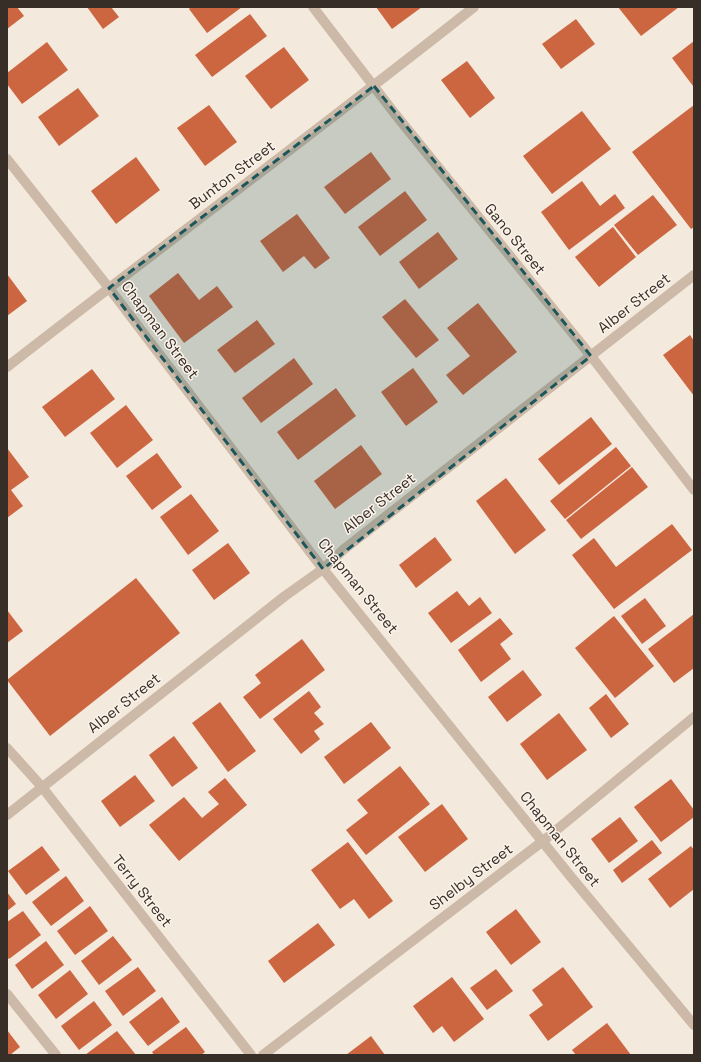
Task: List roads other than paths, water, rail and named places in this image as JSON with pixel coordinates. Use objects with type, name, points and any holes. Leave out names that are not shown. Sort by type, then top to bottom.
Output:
[{"type":"street","name":"Gano Street","points":[[313,7],[405,126],[591,356],[694,490]]},
{"type":"street","name":"Bunton Street","points":[[7,367],[374,86],[474,7]]},
{"type":"street","name":"Chapman Street","points":[[7,159],[109,288],[323,569],[694,1025]]},
{"type":"street","name":"Alber Street","points":[[7,815],[278,601],[323,569],[343,550],[694,275]]},
{"type":"street","name":"Shelby Street","points":[[263,1055],[543,841],[694,717]]},
{"type":"street","name":"Terry Street","points":[[7,748],[42,787],[251,1055]]},
{"type":"street","points":[[7,994],[56,1055]]}]
